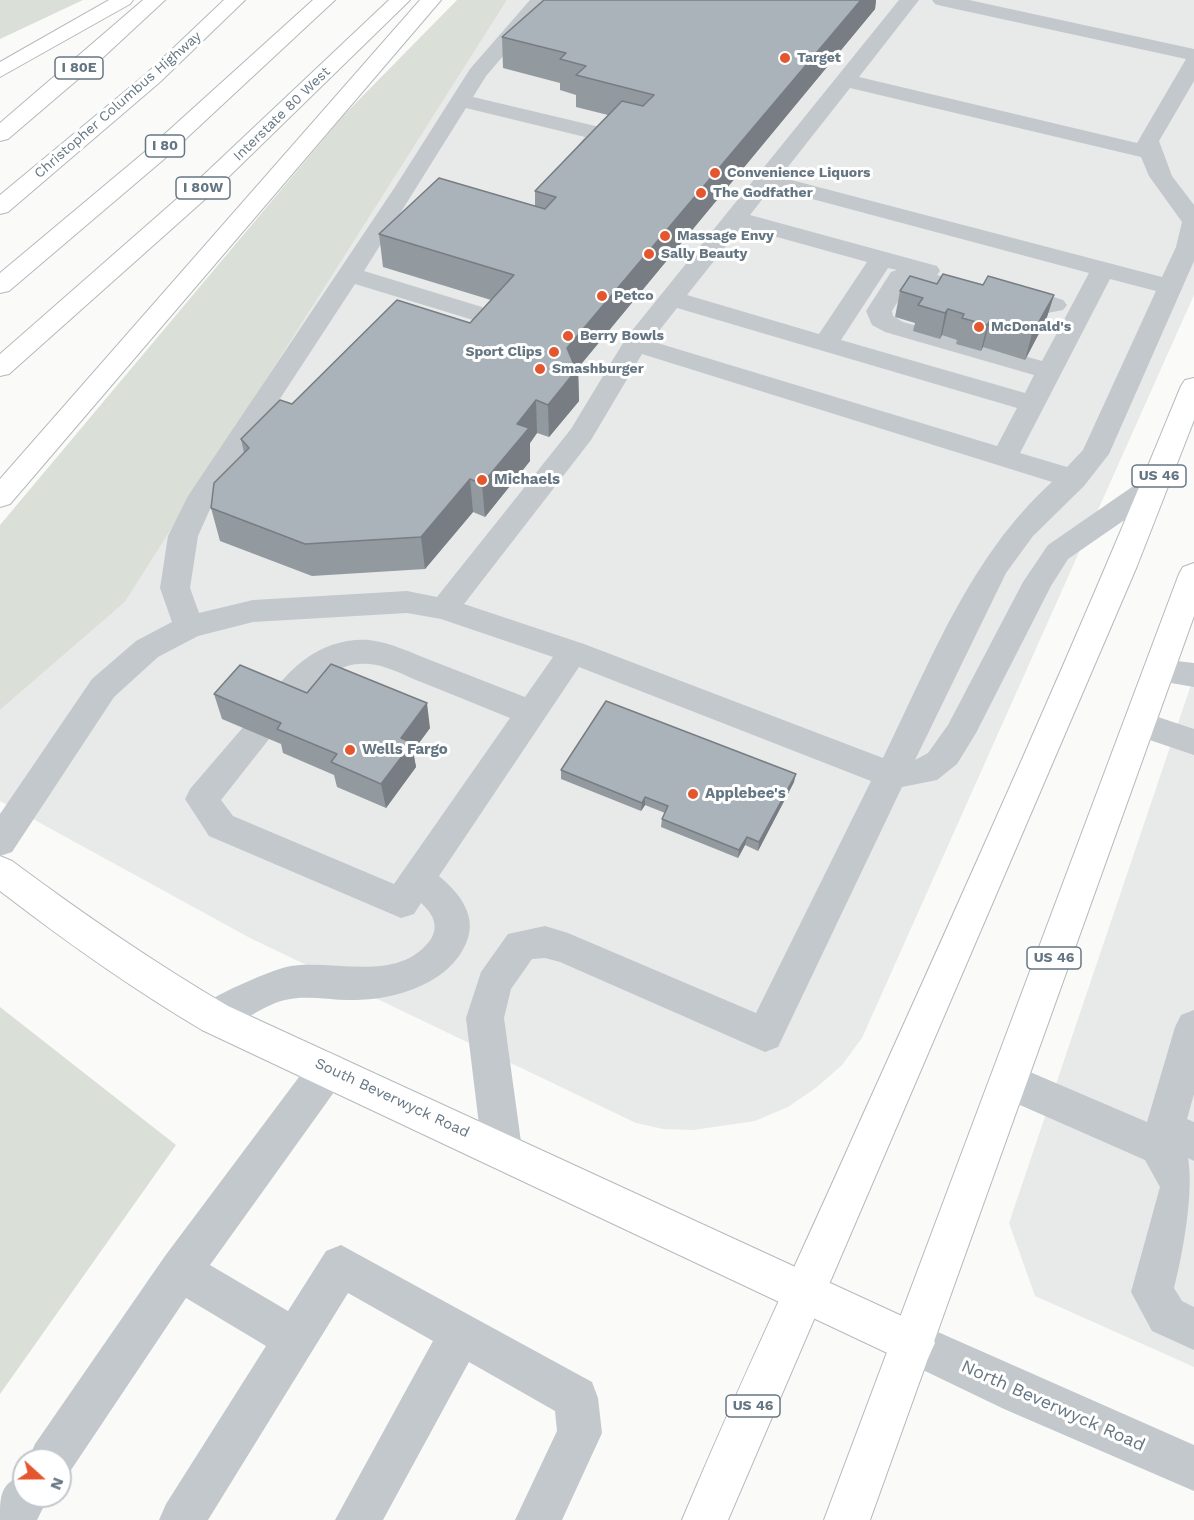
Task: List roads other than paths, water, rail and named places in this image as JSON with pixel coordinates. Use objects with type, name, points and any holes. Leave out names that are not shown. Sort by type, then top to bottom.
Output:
[{"type":"main road","points":[[0,71],[123,0]]},
{"type":"main road","name":"I 80E","points":[[0,134],[90,59],[154,0]]},
{"type":"main road","name":"Christopher Columbus Highway","points":[[0,207],[153,78],[235,0]]},
{"type":"main road","name":"I 80","points":[[0,286],[163,148],[325,0]]},
{"type":"main road","points":[[0,358],[207,165],[375,0]]},
{"type":"main road","name":"Interstate 80 West","points":[[0,368],[91,290],[231,162],[400,0]]},
{"type":"main road","points":[[0,497],[431,0]]},
{"type":"main road","name":"US 46","points":[[705,1520],[1155,485],[1194,386]]},
{"type":"main road","name":"US 46","points":[[847,1520],[1191,589]]},
{"type":"main road","name":"South Beverwyck Road","points":[[0,871],[69,924],[169,991],[215,1018],[502,1149],[913,1343]]},
{"type":"street","points":[[189,627],[174,588],[183,536],[202,496],[349,274],[418,190],[461,100],[477,73],[541,0]]},
{"type":"street","points":[[444,609],[581,434],[635,344],[909,0]]},
{"type":"street","points":[[942,0],[1194,56]]},
{"type":"street","points":[[845,80],[1152,153]]},
{"type":"street","points":[[502,1149],[485,1018],[494,983],[521,945],[545,942],[568,949],[765,1035],[978,596],[1004,550],[1030,519],[1074,479],[1095,454],[1192,239],[1194,222],[1184,204],[1165,182],[1148,141],[1186,89]]},
{"type":"street","points":[[461,100],[600,134],[561,177]]},
{"type":"street","points":[[766,180],[1170,287]]},
{"type":"street","points":[[735,218],[1080,312]]},
{"type":"street","points":[[825,344],[882,258]]},
{"type":"street","points":[[1004,458],[1103,269]]},
{"type":"street","points":[[349,274],[473,312]]},
{"type":"street","points":[[1049,371],[894,327],[881,320],[879,311],[900,277],[907,275],[1032,308],[1054,305]]},
{"type":"street","points":[[672,298],[1032,404]]},
{"type":"street","points":[[635,344],[1074,479]]},
{"type":"street","points":[[0,842],[103,688],[147,649],[189,627],[253,611],[407,602],[444,609],[573,652],[891,775],[927,772],[947,754],[1038,582],[1058,552],[1155,485]]},
{"type":"street","points":[[282,705],[316,666],[333,656],[369,652],[401,661],[531,713]]},
{"type":"street","points":[[257,734],[202,799],[221,826],[401,903],[573,652]]},
{"type":"street","points":[[1159,671],[1194,675]]},
{"type":"street","points":[[1140,724],[1194,742]]},
{"type":"street","points":[[215,1018],[285,983],[359,984],[402,975],[430,963],[449,942],[453,916],[440,899],[418,879]]},
{"type":"street","points":[[1192,1043],[1173,1139],[1181,1185],[1152,1292],[1167,1316],[1194,1329]]},
{"type":"street","points":[[59,1448],[180,1271],[328,1069]]},
{"type":"street","points":[[1009,1081],[1173,1139]]},
{"type":"street","points":[[182,1520],[341,1266],[576,1398],[580,1433],[538,1520]]},
{"type":"street","points":[[180,1271],[295,1339]]},
{"type":"street","points":[[358,1520],[461,1333]]},
{"type":"street","name":"North Beverwyck Road","points":[[913,1343],[1020,1393],[1194,1468]]},
{"type":"place","name":"Target","points":[[785,58]]},
{"type":"place","name":"Convenience Liquors","points":[[715,173]]},
{"type":"place","name":"The Godfather","points":[[701,193]]},
{"type":"place","name":"Massage Envy","points":[[665,236]]},
{"type":"place","name":"Sally Beauty","points":[[649,254]]},
{"type":"place","name":"Petco","points":[[602,296]]},
{"type":"place","name":"McDonald's","points":[[979,327]]},
{"type":"place","name":"Berry Bowls","points":[[568,336]]},
{"type":"place","name":"Sport Clips","points":[[554,352]]},
{"type":"place","name":"Smashburger","points":[[540,369]]},
{"type":"place","name":"Michaels","points":[[482,480]]},
{"type":"place","name":"Wells Fargo","points":[[350,750]]},
{"type":"place","name":"Applebee's","points":[[693,794]]}]
